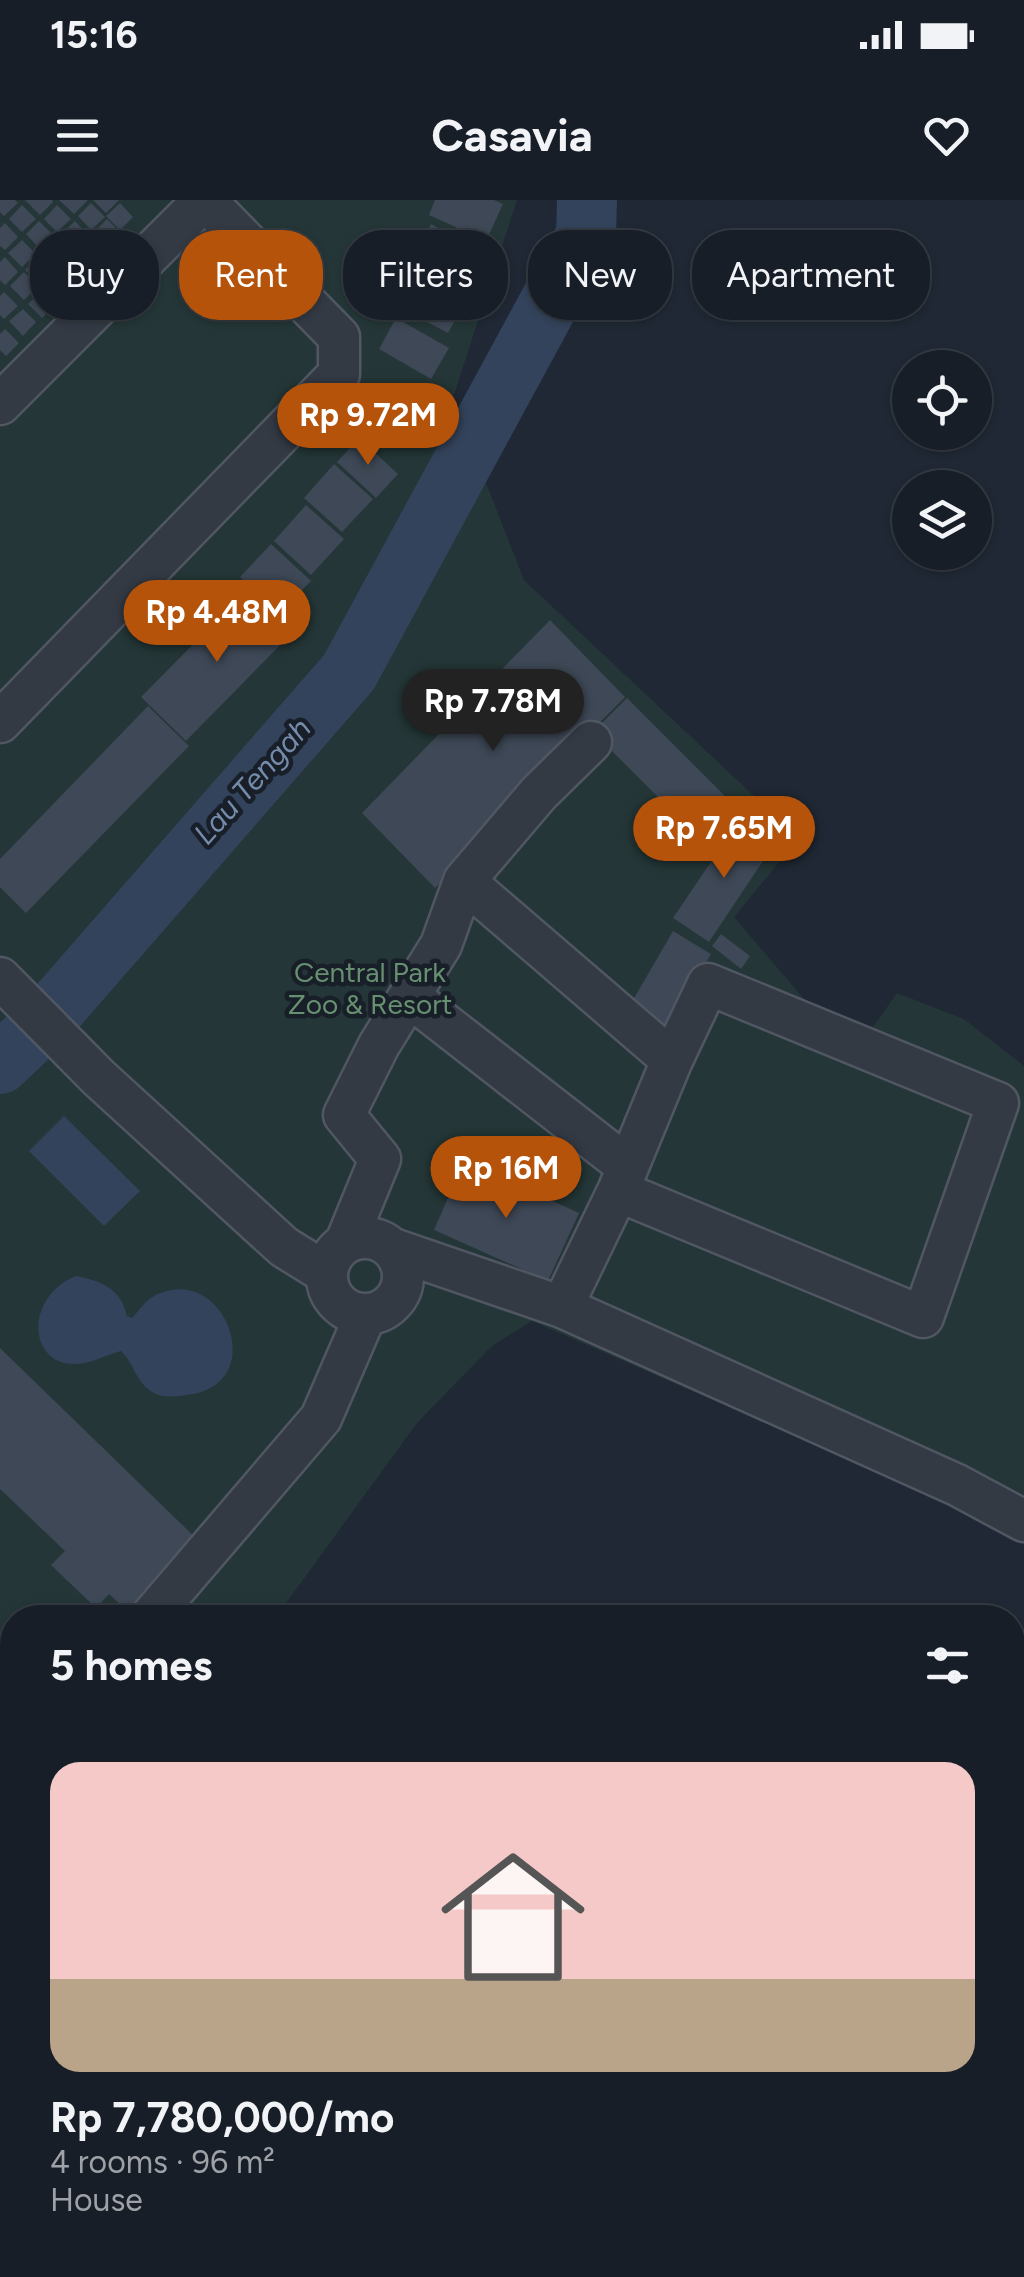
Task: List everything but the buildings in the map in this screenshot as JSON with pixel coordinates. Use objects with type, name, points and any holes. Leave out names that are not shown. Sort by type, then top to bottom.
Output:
[{"type":"street","points":[[0,404],[204,200],[339,337],[339,374],[0,722]]},
{"type":"street","points":[[393,1249],[403,1276],[393,1302],[366,1314],[353,1312],[333,1298],[336,1258],[380,1159],[344,1115],[380,1045],[441,945],[464,882],[539,793],[591,742]]},
{"type":"street","points":[[464,882],[672,1060]]},
{"type":"street","points":[[7,984],[99,1078],[284,1247],[336,1258]]},
{"type":"street","points":[[410,996],[622,1178],[923,1317],[998,1103],[708,984],[622,1178],[562,1307]]},
{"type":"street","points":[[336,1258],[357,1237],[370,1238],[562,1307],[957,1485],[1024,1520]]},
{"type":"street","points":[[161,1605],[321,1418],[366,1314]]},
{"type":"green space","name":"Central Park Zoo & Resort","points":[[0,200],[517,200],[507,230],[343,230],[343,320],[478,320],[453,398],[524,580],[799,838],[734,917],[812,1008],[873,1027],[897,993],[964,1019],[1024,1066],[1024,1521],[1019,1534],[532,1321],[492,1346],[417,1423],[285,1605],[0,1605]]},
{"type":"water","points":[[64,1116],[140,1191],[104,1226],[29,1151]]},
{"type":"water","points":[[76,1276],[109,1287],[132,1318],[154,1296],[179,1289],[200,1294],[217,1307],[228,1326],[233,1347],[229,1368],[216,1384],[193,1394],[168,1396],[148,1389],[121,1351],[81,1364],[59,1361],[41,1342],[41,1313],[59,1286]]},
{"type":"waterway","name":"Lau Tengah","points":[[0,1064],[44,1022],[349,672],[586,235],[587,200]]}]
